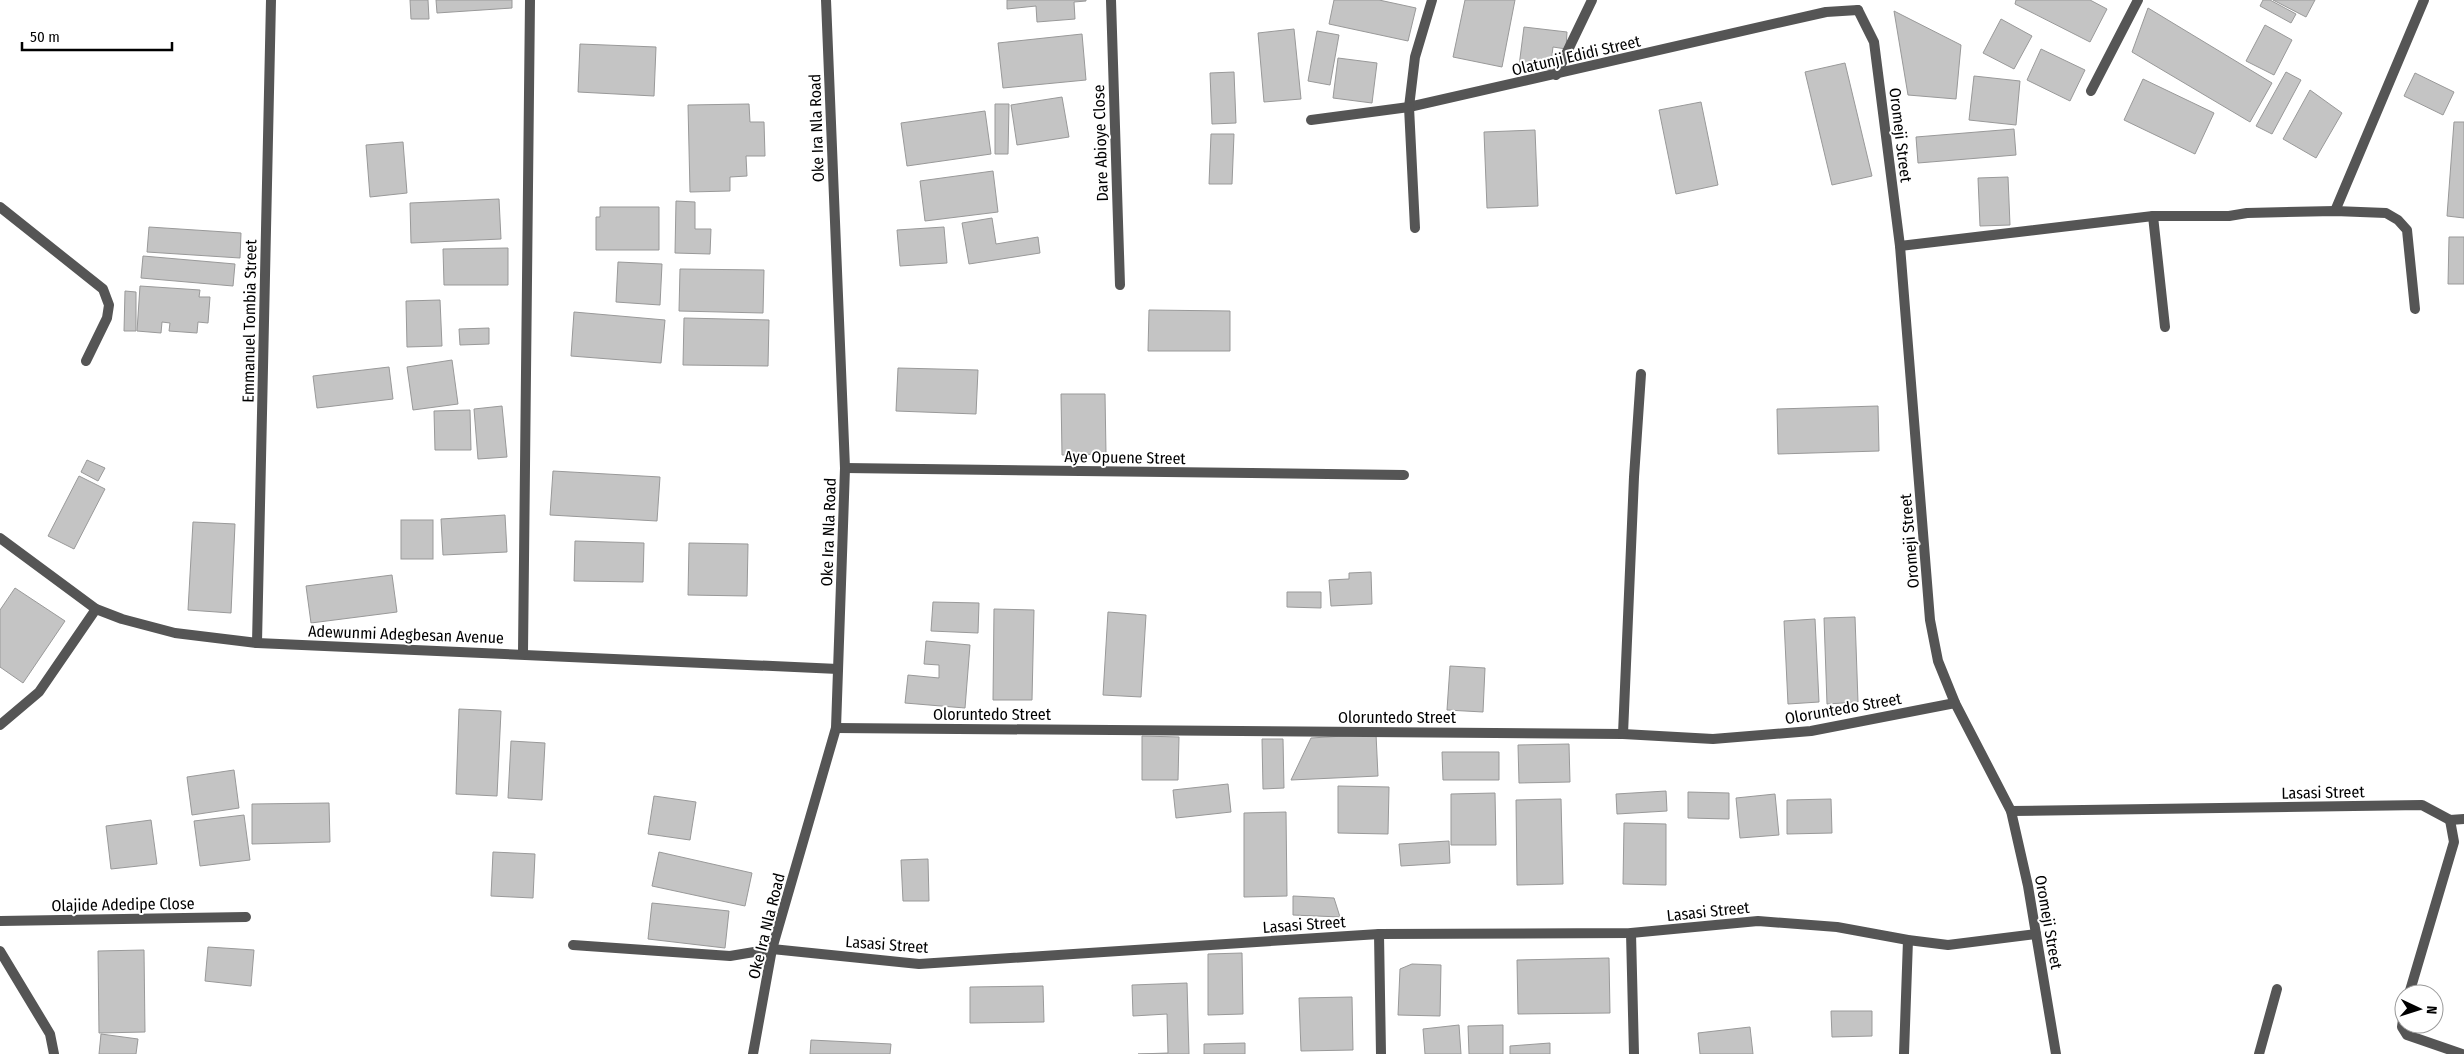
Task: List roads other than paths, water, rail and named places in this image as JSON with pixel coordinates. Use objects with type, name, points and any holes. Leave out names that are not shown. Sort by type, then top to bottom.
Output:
[{"type":"street","name":"Emmanuel Tombia Street","points":[[257,642],[271,0]]},
{"type":"street","points":[[524,654],[530,0]]},
{"type":"street","name":"Oke Ira Nla Road","points":[[753,1054],[772,949],[836,728],[845,468],[826,0]]},
{"type":"street","name":"Dare Abioye Close","points":[[1111,0],[1120,285]]},
{"type":"street","points":[[1415,228],[1408,107],[1415,57],[1432,0]]},
{"type":"street","points":[[1556,75],[1592,0]]},
{"type":"street","points":[[2091,92],[2138,0]]},
{"type":"street","points":[[2335,211],[2424,0]]},
{"type":"street","name":"Olatunji Edidi Street","points":[[1311,120],[1408,107],[1861,5]]},
{"type":"street","name":"Oromeji Street","points":[[1861,5],[1874,42],[1900,246],[1930,620],[1938,661],[1955,703],[2011,811],[2036,934],[2056,1054]]},
{"type":"street","points":[[0,207],[103,289],[109,305],[107,318],[86,362]]},
{"type":"street","points":[[1900,246],[2153,216],[2229,216],[2247,213],[2335,211],[2386,214],[2398,220],[2407,230],[2415,309]]},
{"type":"street","points":[[2153,216],[2165,327]]},
{"type":"street","points":[[1623,734],[1634,477],[1641,374]]},
{"type":"street","name":"Aye Opuene Street","points":[[845,468],[1404,475]]},
{"type":"street","name":"Adewunmi Adegbesan Avenue","points":[[0,538],[96,609],[122,619],[175,634],[257,642],[838,669]]},
{"type":"street","points":[[0,725],[39,692],[96,609]]},
{"type":"street","name":"Oloruntedo Street","points":[[836,728],[1623,734],[1714,739],[1811,732],[1955,703]]},
{"type":"street","name":"Lasasi Street","points":[[2011,811],[2422,805],[2450,820]]},
{"type":"street","points":[[2412,984],[2434,902],[2454,842],[2450,820],[2464,819]]},
{"type":"street","name":"Olajide Adedipe Close","points":[[0,921],[246,917]]},
{"type":"street","name":"Lasasi Street","points":[[573,945],[730,956],[772,949],[919,964],[1379,934],[1630,933],[1758,920],[1837,927],[1908,940],[1958,946],[2036,934]]},
{"type":"street","points":[[1630,933],[1634,1054]]},
{"type":"street","points":[[1379,934],[1381,1054]]},
{"type":"street","points":[[1904,1054],[1908,940]]},
{"type":"street","points":[[0,951],[50,1034],[54,1054]]},
{"type":"street","points":[[2259,1054],[2278,989]]},
{"type":"street","points":[[2406,1034],[2462,1054]]}]
